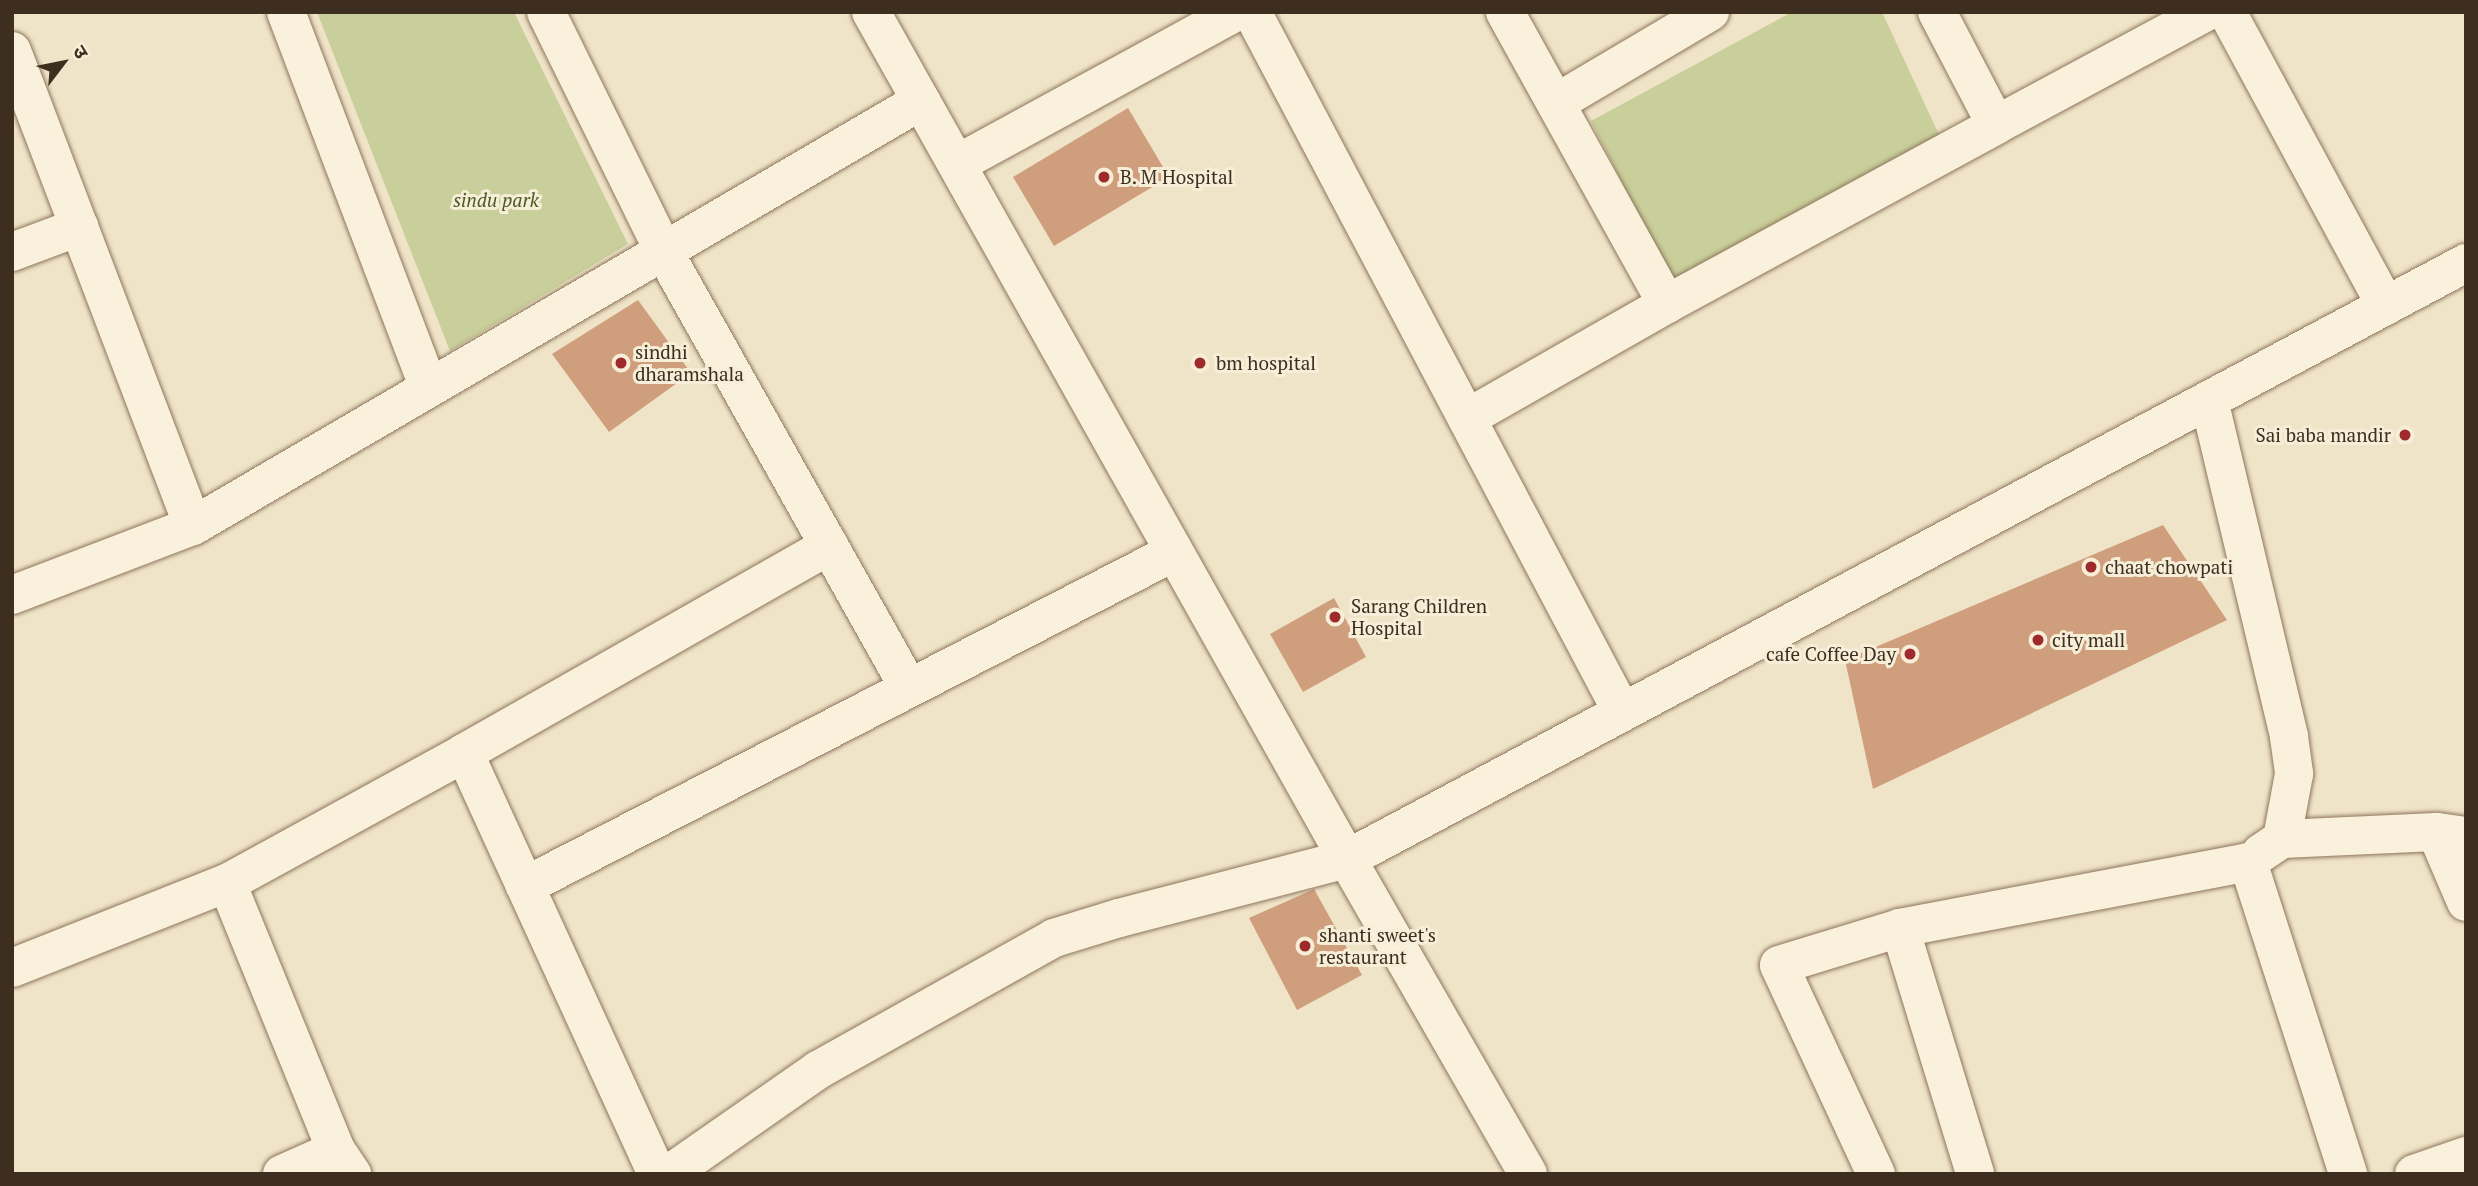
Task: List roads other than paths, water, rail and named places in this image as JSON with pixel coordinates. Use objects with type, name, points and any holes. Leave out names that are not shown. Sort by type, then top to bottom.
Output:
[{"type":"street","points":[[286,12],[429,388]]},
{"type":"street","points":[[546,12],[664,252],[909,688]]},
{"type":"street","points":[[872,12],[1347,859],[1528,1174]]},
{"type":"street","points":[[957,164],[1237,12]]},
{"type":"street","points":[[1252,12],[1622,712]]},
{"type":"street","points":[[1505,12],[1667,304]]},
{"type":"street","points":[[1556,103],[1710,12]]},
{"type":"street","points":[[1937,12],[1996,125]]},
{"type":"street","points":[[1467,418],[1667,304],[2206,12]]},
{"type":"street","points":[[2227,12],[2386,306]]},
{"type":"street","points":[[12,51],[193,526]]},
{"type":"street","points":[[12,596],[193,526],[921,101]]},
{"type":"street","points":[[12,252],[79,227]]},
{"type":"street","points":[[464,752],[525,886],[677,1170],[818,1070],[1054,938],[1119,918],[1347,859],[2466,263]]},
{"type":"street","points":[[2209,400],[2289,737],[2294,774],[2282,839]]},
{"type":"street","points":[[12,968],[227,883],[829,546]]},
{"type":"street","points":[[525,886],[1174,552]]},
{"type":"street","points":[[1876,1174],[1779,965],[1900,928],[2248,862],[2282,839],[2451,834],[2466,902]]},
{"type":"street","points":[[2248,862],[2348,1174]]},
{"type":"street","points":[[227,883],[344,1162],[282,1174]]},
{"type":"street","points":[[1900,928],[1975,1174]]},
{"type":"street","points":[[2414,1174],[2466,1156]]},
{"type":"place","name":"B. M Hospital","points":[[1104,177]]},
{"type":"place","name":"sindhi dharamshala","points":[[621,363]]},
{"type":"place","name":"bm hospital","points":[[1200,363]]},
{"type":"place","name":"Sai baba mandir","points":[[2405,435]]},
{"type":"place","name":"chaat chowpati","points":[[2091,567]]},
{"type":"place","name":"Sarang Children Hospital","points":[[1335,617]]},
{"type":"place","name":"city mall","points":[[2038,640]]},
{"type":"place","name":"cafe Coffee Day","points":[[1910,654]]},
{"type":"place","name":"shanti sweet's restaurant","points":[[1305,946]]},
{"type":"park label","name":"sindu park","points":[[496,200]]}]
